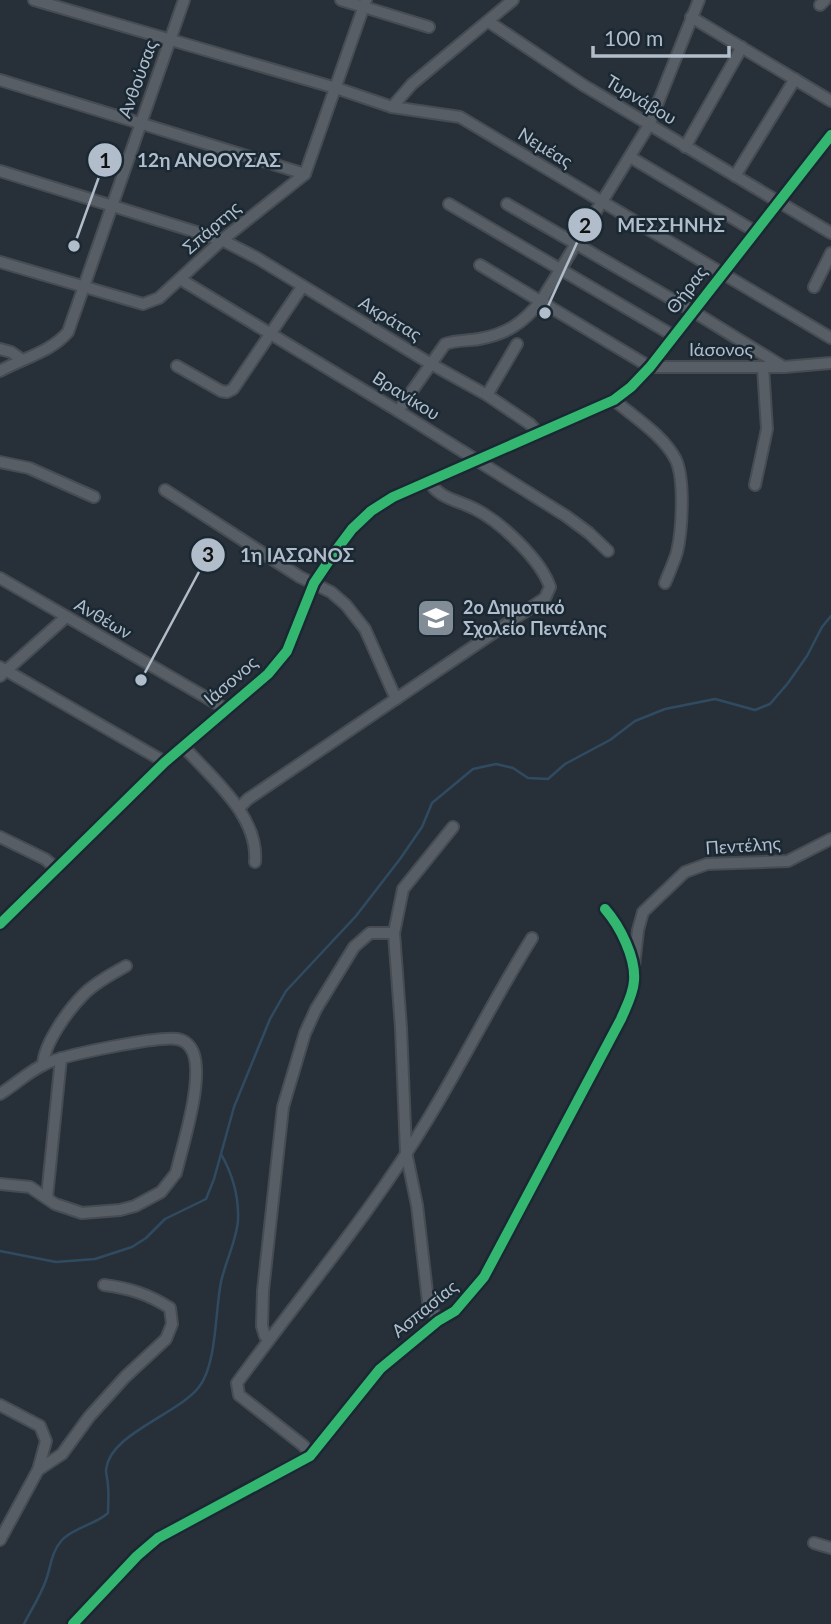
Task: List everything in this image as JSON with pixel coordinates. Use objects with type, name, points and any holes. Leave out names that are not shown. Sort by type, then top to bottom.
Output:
[{"type":"street","name":"Νεμέας","points":[[34,0],[336,88],[392,107],[460,117],[831,338]]},
{"type":"street","name":"Ανθούσας","points":[[0,371],[53,346],[61,340],[72,322],[184,0]]},
{"type":"street","points":[[341,0],[365,3],[429,27]]},
{"type":"street","points":[[392,107],[412,84],[513,0]]},
{"type":"street","points":[[398,411],[445,344],[480,339],[514,329],[525,321],[541,301],[649,125],[699,0]]},
{"type":"street","points":[[0,80],[305,174],[365,3]]},
{"type":"street","points":[[691,18],[831,101]]},
{"type":"street","name":"Τυρνάβου","points":[[489,22],[583,86],[831,233]]},
{"type":"street","points":[[685,147],[742,47]]},
{"type":"street","points":[[735,176],[795,79]]},
{"type":"street","name":"Θήρας","points":[[650,367],[831,135]]},
{"type":"street","points":[[631,157],[756,232]]},
{"type":"street","name":"Ακράτας","points":[[0,171],[222,240],[257,258],[487,395],[530,424],[537,433]]},
{"type":"street","name":"Σπάρτης","points":[[85,286],[143,304],[159,298],[222,240],[305,174]]},
{"type":"street","points":[[449,204],[674,336]]},
{"type":"street","points":[[507,204],[784,367]]},
{"type":"street","points":[[814,287],[831,253]]},
{"type":"street","points":[[0,262],[85,286]]},
{"type":"street","points":[[480,265],[650,367]]},
{"type":"street","name":"Βρανίκου","points":[[180,279],[566,516],[608,551]]},
{"type":"street","points":[[177,366],[221,391],[233,389],[302,287]]},
{"type":"street","points":[[487,395],[517,344]]},
{"type":"street","points":[[0,349],[21,359]]},
{"type":"street","name":"Ιάσονος","points":[[0,925],[166,762],[268,674],[286,650],[314,583],[352,529],[371,511],[393,497],[614,400],[650,367],[784,367],[831,363]]},
{"type":"street","points":[[755,485],[767,429],[763,367]]},
{"type":"street","points":[[614,400],[660,439],[676,461],[680,481],[680,530],[677,554],[665,583]]},
{"type":"street","points":[[0,462],[29,468],[94,497]]},
{"type":"street","points":[[239,808],[248,799],[545,598],[550,587],[547,578],[521,545],[476,509],[437,492],[429,481]]},
{"type":"street","points":[[165,490],[331,592],[346,605],[365,629],[396,699]]},
{"type":"street","name":"Ανθέων","points":[[0,578],[226,709]]},
{"type":"street","points":[[65,618],[2,671],[166,762]]},
{"type":"street","points":[[183,747],[239,808],[256,848],[255,862]]},
{"type":"street","points":[[438,1321],[428,1301],[417,1205],[407,1152],[394,933],[403,889],[453,827]]},
{"type":"street","points":[[0,837],[45,859],[57,869]]},
{"type":"street","name":"Πεντέλης","points":[[633,969],[643,912],[685,872],[707,864],[788,862],[831,839]]},
{"type":"street","name":"Ασπασίας","points":[[73,1624],[137,1556],[158,1538],[310,1456],[380,1369],[438,1321],[455,1311],[484,1277],[621,1019],[632,993],[633,969],[623,933],[605,909]]},
{"type":"street","points":[[269,1339],[262,1326],[264,1291],[283,1107],[298,1055],[316,1009],[354,947],[370,933],[394,933]]},
{"type":"street","points":[[310,1456],[304,1446],[239,1395],[237,1383],[343,1242],[429,1119],[496,995],[532,938]]},
{"type":"street","points":[[43,1065],[43,1057],[51,1040],[74,1004],[92,988],[126,966]]},
{"type":"street","points":[[0,1094],[43,1065],[61,1058],[141,1042],[178,1039],[189,1045],[192,1051],[195,1083],[176,1173],[161,1192],[144,1202],[120,1210],[82,1213],[55,1204],[30,1187],[0,1184]]},
{"type":"street","points":[[47,1197],[61,1058]]},
{"type":"street","points":[[38,1470],[62,1454],[89,1417],[125,1377],[166,1339],[172,1324],[170,1308],[152,1297],[130,1288],[104,1285]]},
{"type":"street","points":[[0,1405],[40,1426],[46,1441],[38,1470],[0,1540]]},
{"type":"street","points":[[814,1543],[831,1548]]},
{"type":"waterway","points":[[0,1251],[56,1262],[95,1259],[132,1247],[146,1238],[165,1219],[206,1199],[234,1107],[270,1019],[286,991],[356,916],[422,827],[432,803],[473,769],[496,764],[513,768],[528,778],[548,779],[565,764],[610,740],[635,721],[665,709],[715,699],[755,710],[770,704],[807,656],[831,616]]},
{"type":"waterway","points":[[24,1624],[44,1586],[58,1545],[72,1532],[108,1513],[106,1470],[110,1457],[131,1435],[189,1397],[205,1377],[212,1351],[221,1282],[238,1220],[234,1186],[221,1154]]},
{"type":"cycle path","points":[[0,924],[165,762],[268,674],[287,651],[314,583],[352,529],[371,511],[393,497],[614,400],[631,387],[650,367],[831,135]]},
{"type":"cycle path","points":[[73,1624],[137,1556],[158,1538],[310,1456],[380,1369],[438,1321],[455,1311],[484,1277],[631,996],[634,972],[630,953],[616,924],[605,909]]},
{"type":"place","name":"12η ΑΝΘΟΥΣΑΣ","points":[[74,246]]},
{"type":"place","name":"ΜΕΣΣΗΝΗΣ","points":[[545,313]]},
{"type":"place","name":"2ο Δημοτικό Σχολείο Πεντέλης","points":[[436,618]]},
{"type":"place","name":"1η ΙΑΣΩΝΟΣ","points":[[141,680]]}]
